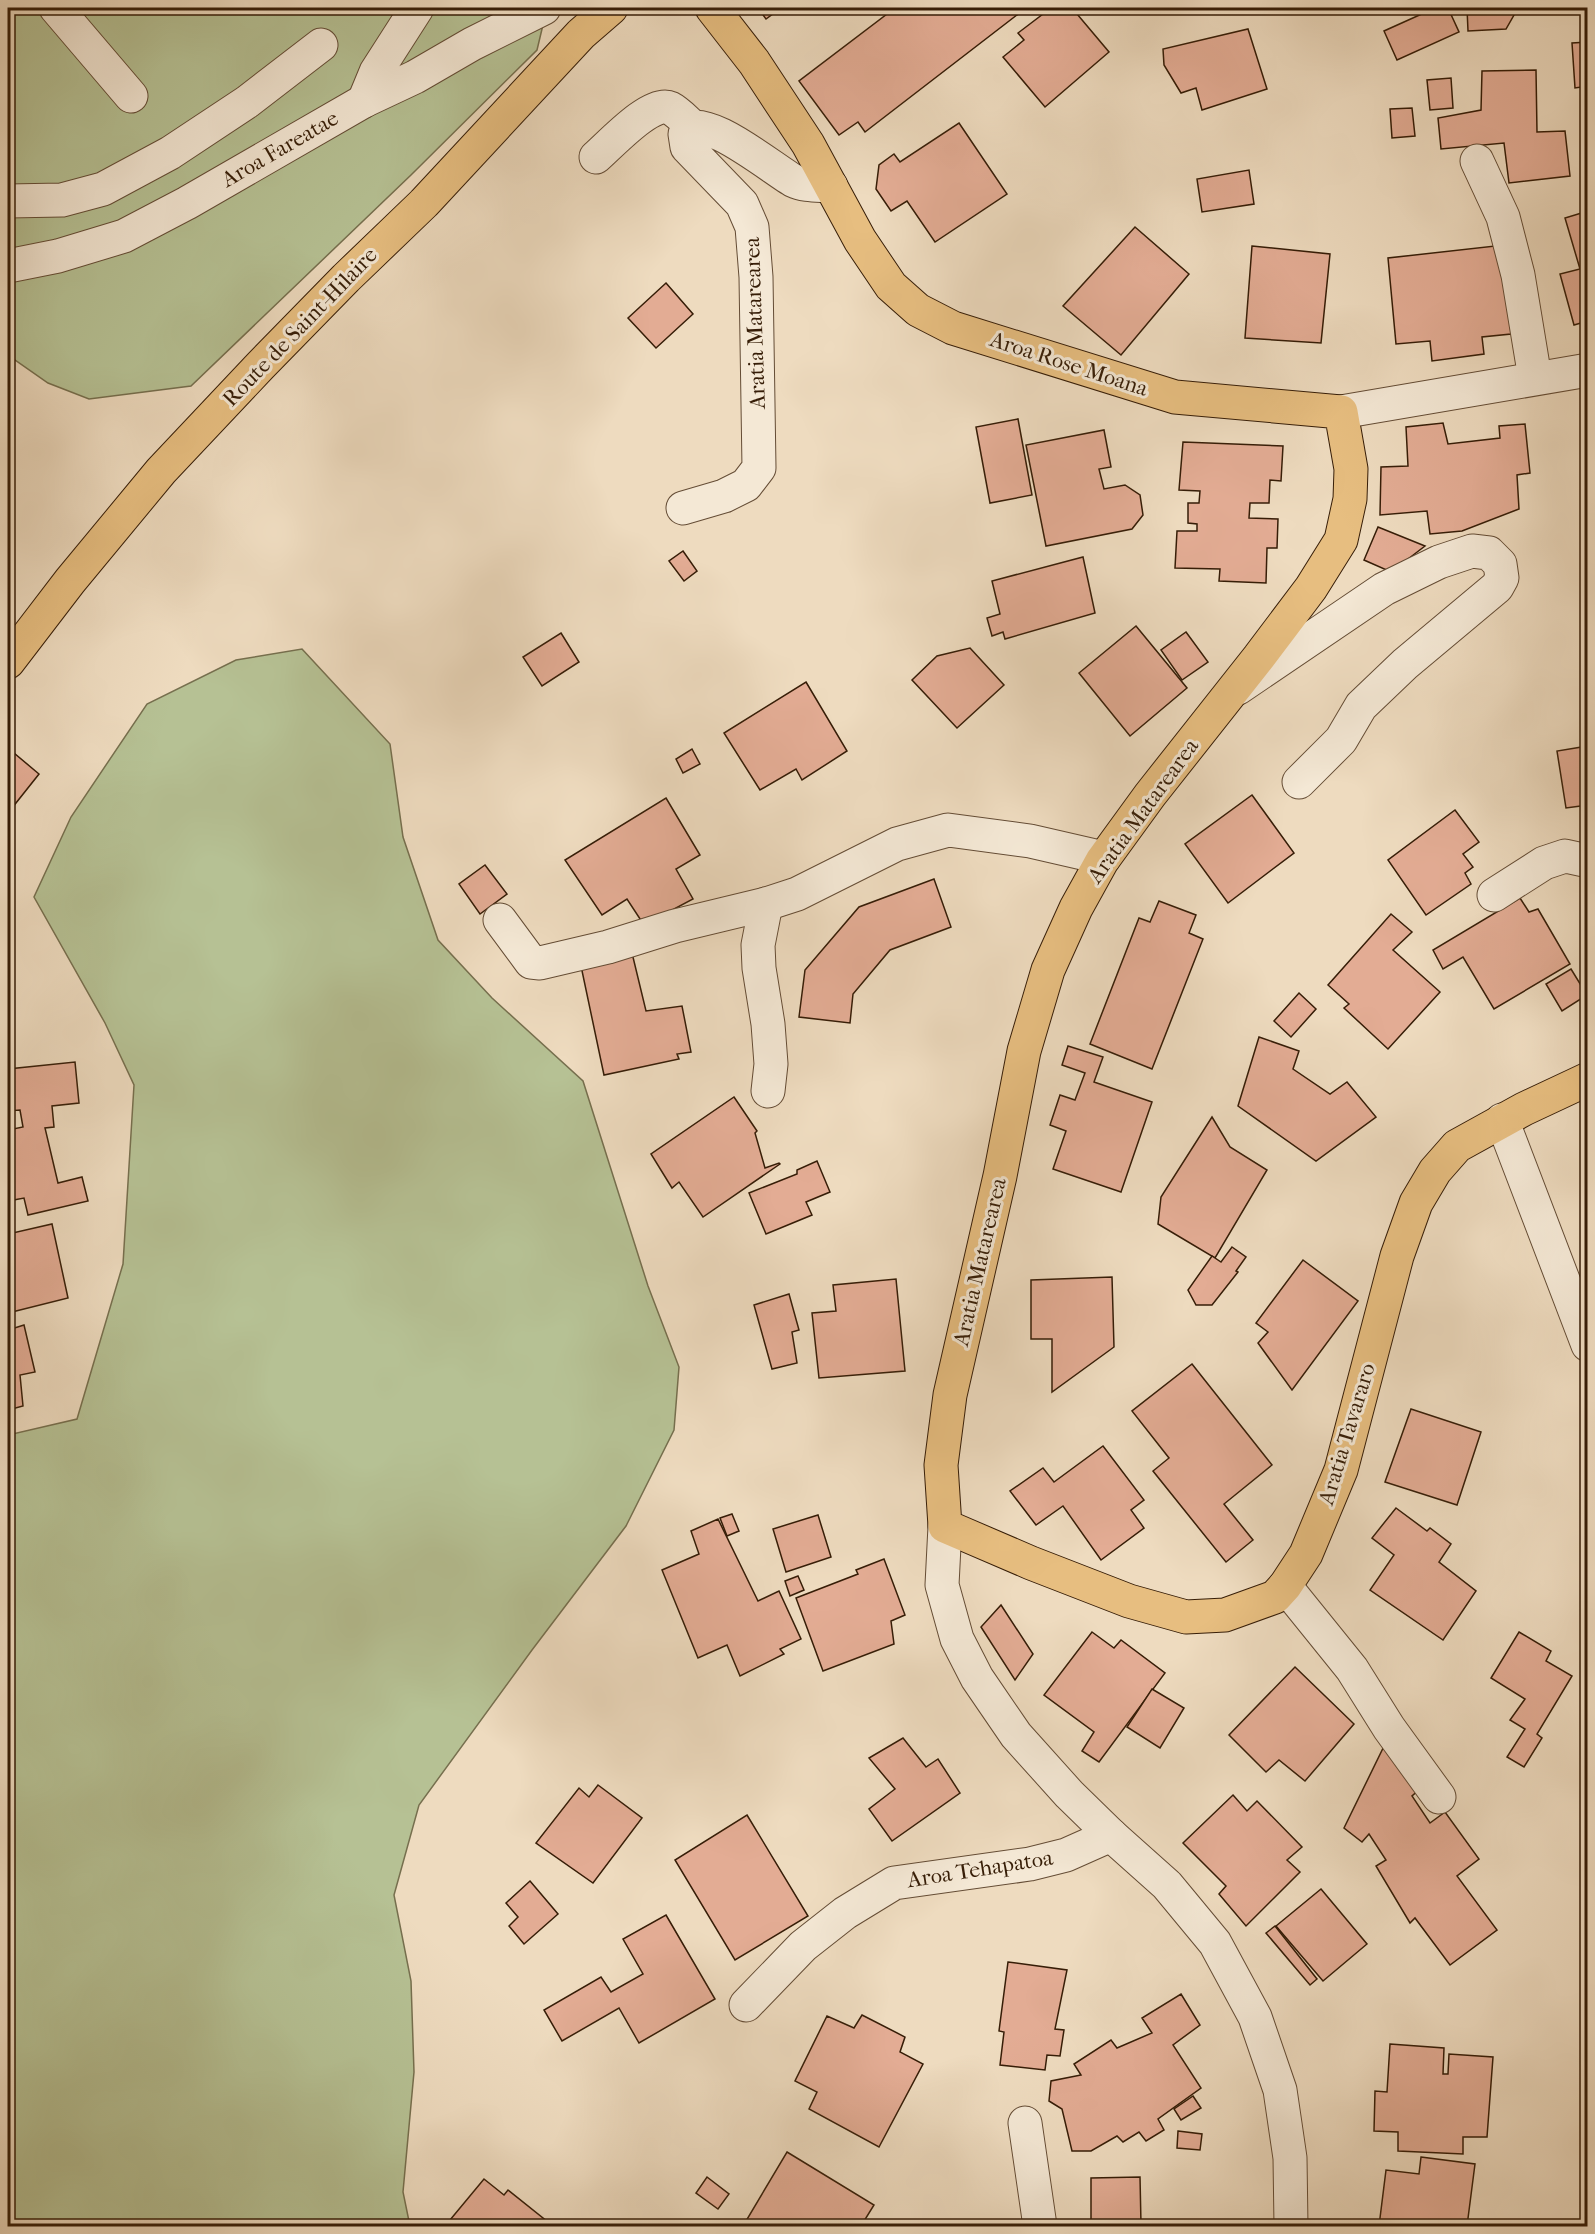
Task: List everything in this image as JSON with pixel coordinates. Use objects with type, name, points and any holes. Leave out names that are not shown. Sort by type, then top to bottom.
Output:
[{"type":"main road","name":"Route de Saint-Hilaire","points":[[8,662],[70,581],[161,471],[322,302],[424,203],[581,34],[611,8]]},
{"type":"main road","name":"Aroa Rose Moana","points":[[712,8],[754,62],[808,144],[860,240],[891,286],[918,310],[953,328],[1175,397],[1341,412]]},
{"type":"main road","name":"Aratia Matarearea","points":[[945,1526],[941,1465],[950,1395],[1000,1176],[1024,1051],[1048,970],[1076,908],[1104,858],[1150,795],[1311,588],[1341,540],[1350,499],[1351,469],[1341,412]]},
{"type":"main road","name":"Aratia Tavararo","points":[[945,1526],[1031,1563],[1129,1601],[1186,1617],[1225,1615],[1275,1597],[1306,1554],[1341,1470],[1397,1256],[1416,1203],[1435,1171],[1457,1146],[1502,1120],[1587,1079]]},
{"type":"street","points":[[56,8],[131,96]]},
{"type":"street","points":[[364,101],[376,72],[417,8]]},
{"type":"street","name":"Aroa Fareatae","points":[[8,266],[58,256],[124,236],[187,203],[364,101],[415,77],[472,44],[544,8]]},
{"type":"street","points":[[8,201],[62,200],[103,189],[170,153],[237,109],[321,45]]},
{"type":"street","points":[[596,157],[646,112],[661,106],[669,107],[693,127],[699,126],[722,134],[773,169],[797,182],[831,186]]},
{"type":"street","name":"Aratia Matarearea","points":[[683,508],[724,496],[739,489],[746,485],[759,468],[760,409],[756,277],[752,228],[742,204],[687,147],[685,134],[693,127]]},
{"type":"street","points":[[1477,161],[1503,217],[1518,275],[1534,378]]},
{"type":"street","name":"Aroa Rose Moana","points":[[1341,412],[1587,370]]},
{"type":"street","points":[[1232,692],[1384,590],[1421,571],[1472,551],[1489,553],[1500,564],[1502,578],[1497,587],[1405,664],[1361,706],[1341,740],[1299,782]]},
{"type":"street","points":[[500,920],[531,962],[540,963],[608,947],[675,926],[766,904],[797,894],[897,844],[948,830],[1030,841],[1104,858]]},
{"type":"street","points":[[1494,895],[1544,863],[1565,856],[1587,861]]},
{"type":"street","points":[[766,904],[758,945],[771,1064],[768,1091]]},
{"type":"street","points":[[1502,1120],[1587,1345]]},
{"type":"street","points":[[945,1526],[942,1585],[957,1639],[976,1678],[1016,1735],[1111,1835],[1167,1885],[1215,1943],[1255,2017],[1280,2090],[1290,2158],[1291,2226]]},
{"type":"street","points":[[1285,1586],[1352,1669],[1389,1728],[1439,1797]]},
{"type":"street","name":"Aroa Tehapatoa","points":[[746,2005],[803,1946],[845,1913],[894,1883],[1030,1864],[1066,1855],[1111,1835]]},
{"type":"street","points":[[1025,2123],[1040,2226]]},
{"type":"green space","points":[[8,8],[547,8],[537,50],[411,175],[191,386],[89,399],[48,383],[8,355]]},
{"type":"green space","points":[[302,649],[390,744],[403,837],[438,940],[492,998],[583,1081],[648,1286],[679,1367],[674,1430],[626,1526],[419,1805],[394,1895],[411,1981],[414,2072],[403,2192],[410,2226],[8,2226],[8,1435],[77,1419],[123,1264],[134,1085],[105,1023],[34,897],[71,817],[147,704],[236,660]]},
{"type":"building","points":[[758,8],[781,8],[766,19]]},
{"type":"building","points":[[895,8],[1026,8],[865,132],[858,122],[839,135],[799,81]]},
{"type":"building","points":[[1051,8],[1072,8],[1109,52],[1045,107],[1003,57],[1024,40],[1018,33]]},
{"type":"building","points":[[1435,8],[1448,8],[1459,32],[1397,60],[1384,31]]},
{"type":"building","points":[[1467,8],[1518,8],[1506,29],[1468,31]]},
{"type":"building","points":[[1248,29],[1267,89],[1202,110],[1196,88],[1181,93],[1164,65],[1163,49]]},
{"type":"building","points":[[1588,42],[1588,86],[1575,88],[1572,43]]},
{"type":"building","points":[[1536,70],[1537,132],[1565,131],[1570,176],[1509,183],[1504,143],[1441,149],[1438,118],[1481,110],[1482,71]]},
{"type":"building","points":[[1451,78],[1453,108],[1430,110],[1427,80]]},
{"type":"building","points":[[1412,108],[1415,136],[1392,138],[1390,109]]},
{"type":"building","points":[[959,123],[1007,194],[935,242],[907,201],[891,211],[876,189],[879,165],[894,154],[900,162]]},
{"type":"building","points":[[1249,170],[1254,204],[1202,212],[1197,179]]},
{"type":"building","points":[[1588,211],[1588,321],[1574,325],[1560,274],[1580,269],[1565,218]]},
{"type":"building","points":[[1135,227],[1189,274],[1121,355],[1063,306]]},
{"type":"building","points":[[1504,245],[1511,334],[1482,337],[1484,354],[1432,361],[1430,341],[1396,344],[1388,258]]},
{"type":"building","points":[[1252,246],[1330,254],[1321,343],[1245,338]]},
{"type":"building","points":[[666,283],[693,314],[656,348],[628,318]]},
{"type":"building","points":[[1018,419],[1032,495],[990,503],[976,427]]},
{"type":"building","points":[[1443,423],[1448,444],[1500,438],[1499,426],[1525,424],[1530,473],[1517,475],[1519,509],[1462,531],[1430,534],[1427,511],[1380,515],[1381,467],[1408,466],[1406,427]]},
{"type":"building","points":[[1104,430],[1111,467],[1099,469],[1104,489],[1125,485],[1140,495],[1143,515],[1132,529],[1046,546],[1026,445]]},
{"type":"building","points":[[1183,442],[1283,446],[1281,481],[1270,480],[1269,503],[1250,503],[1249,518],[1278,519],[1277,548],[1267,548],[1266,583],[1219,581],[1220,569],[1175,568],[1177,531],[1197,531],[1197,524],[1188,523],[1188,503],[1199,503],[1200,491],[1179,490]]},
{"type":"building","points":[[1378,527],[1425,546],[1391,572],[1364,560]]},
{"type":"building","points":[[683,551],[697,571],[684,581],[669,561]]},
{"type":"building","points":[[1083,557],[1095,613],[1005,639],[1003,632],[992,636],[987,618],[1000,614],[992,581]]},
{"type":"building","points":[[1136,626],[1187,688],[1130,736],[1079,673]]},
{"type":"building","points":[[1186,632],[1208,662],[1182,680],[1161,650]]},
{"type":"building","points":[[561,633],[579,662],[542,686],[523,657]]},
{"type":"building","points":[[970,648],[1004,685],[957,728],[912,680],[937,656]]},
{"type":"building","points":[[806,682],[847,751],[802,780],[796,769],[760,790],[724,733]]},
{"type":"building","points":[[1588,746],[1588,805],[1566,808],[1557,751]]},
{"type":"building","points":[[8,748],[39,774],[8,813]]},
{"type":"building","points":[[692,749],[700,764],[683,773],[676,759]]},
{"type":"building","points":[[1252,795],[1294,853],[1228,903],[1185,844]]},
{"type":"building","points":[[666,798],[700,855],[676,869],[693,899],[644,925],[627,899],[602,915],[565,860]]},
{"type":"building","points":[[1455,810],[1479,842],[1463,854],[1473,867],[1465,873],[1471,884],[1426,915],[1388,860]]},
{"type":"building","points":[[485,865],[507,894],[480,914],[459,884]]},
{"type":"building","points":[[934,879],[951,927],[890,950],[853,994],[850,1023],[799,1017],[805,970],[859,907]]},
{"type":"building","points":[[1520,898],[1529,912],[1538,909],[1570,964],[1494,1009],[1463,957],[1443,969],[1433,950]]},
{"type":"building","points":[[1159,901],[1196,915],[1189,933],[1203,939],[1152,1069],[1090,1044],[1139,918],[1150,922]]},
{"type":"building","points":[[1391,914],[1412,932],[1393,950],[1440,992],[1388,1049],[1344,1008],[1349,1004],[1328,985]]},
{"type":"building","points":[[632,953],[646,1011],[682,1006],[691,1052],[677,1054],[679,1059],[604,1075],[581,966]]},
{"type":"building","points":[[1571,969],[1587,995],[1562,1011],[1546,984]]},
{"type":"building","points":[[1299,993],[1316,1009],[1291,1037],[1274,1021]]},
{"type":"building","points":[[1259,1037],[1299,1051],[1293,1069],[1330,1094],[1347,1082],[1376,1117],[1316,1161],[1238,1106]]},
{"type":"building","points":[[1068,1046],[1103,1057],[1094,1082],[1152,1102],[1121,1192],[1053,1169],[1066,1131],[1050,1125],[1060,1095],[1075,1100],[1085,1073],[1062,1065]]},
{"type":"building","points":[[75,1062],[79,1103],[52,1106],[54,1127],[45,1128],[58,1183],[82,1177],[88,1201],[28,1215],[24,1198],[8,1201],[8,1130],[23,1127],[20,1110],[8,1111],[8,1069]]},
{"type":"building","points":[[734,1097],[757,1131],[755,1133],[765,1168],[780,1164],[703,1217],[679,1182],[672,1188],[651,1154]]},
{"type":"building","points":[[1212,1117],[1230,1147],[1267,1170],[1215,1258],[1158,1224],[1161,1197]]},
{"type":"building","points":[[817,1161],[830,1192],[806,1202],[812,1215],[766,1234],[749,1193],[797,1174],[797,1170]]},
{"type":"building","points":[[52,1224],[68,1298],[8,1313],[8,1234]]},
{"type":"building","points":[[1232,1247],[1246,1257],[1236,1271],[1238,1272],[1212,1305],[1196,1305],[1188,1290],[1212,1256],[1221,1262]]},
{"type":"building","points":[[1303,1260],[1358,1301],[1292,1390],[1258,1343],[1268,1332],[1256,1323]]},
{"type":"building","points":[[1112,1277],[1114,1347],[1052,1392],[1052,1339],[1031,1339],[1031,1280]]},
{"type":"building","points":[[896,1279],[905,1371],[819,1378],[812,1313],[836,1311],[833,1285]]},
{"type":"building","points":[[789,1294],[799,1330],[792,1332],[797,1363],[772,1369],[754,1305]]},
{"type":"building","points":[[24,1325],[35,1372],[20,1375],[23,1406],[8,1410],[8,1330]]},
{"type":"building","points":[[1192,1364],[1272,1465],[1224,1504],[1253,1540],[1226,1562],[1153,1471],[1169,1458],[1132,1411]]},
{"type":"building","points":[[1411,1409],[1481,1432],[1457,1505],[1385,1482]]},
{"type":"building","points":[[1103,1446],[1144,1500],[1131,1510],[1144,1528],[1101,1560],[1063,1506],[1036,1525],[1010,1491],[1043,1468],[1054,1482]]},
{"type":"building","points":[[1396,1508],[1427,1531],[1430,1528],[1451,1544],[1439,1562],[1476,1591],[1443,1640],[1370,1590],[1394,1555],[1372,1538]]},
{"type":"building","points":[[732,1514],[739,1531],[727,1536],[720,1518]]},
{"type":"building","points":[[818,1515],[831,1557],[786,1572],[773,1529]]},
{"type":"building","points":[[718,1519],[758,1601],[779,1591],[801,1639],[780,1649],[784,1654],[740,1676],[727,1645],[698,1658],[662,1570],[699,1554],[691,1531]]},
{"type":"building","points":[[884,1559],[905,1615],[891,1621],[894,1644],[823,1671],[796,1598],[858,1574],[856,1570]]},
{"type":"building","points":[[798,1576],[804,1590],[790,1596],[785,1581]]},
{"type":"building","points":[[1001,1605],[1033,1654],[1015,1680],[981,1627]]},
{"type":"building","points":[[1092,1632],[1114,1648],[1121,1640],[1165,1673],[1099,1762],[1082,1751],[1094,1732],[1044,1695]]},
{"type":"building","points":[[1519,1632],[1551,1651],[1546,1661],[1572,1676],[1537,1734],[1542,1738],[1524,1767],[1507,1757],[1525,1729],[1510,1720],[1525,1699],[1491,1678]]},
{"type":"building","points":[[1295,1667],[1354,1724],[1305,1781],[1279,1760],[1266,1772],[1229,1735]]},
{"type":"building","points":[[1152,1689],[1184,1708],[1160,1748],[1127,1727]]},
{"type":"building","points":[[903,1738],[926,1767],[938,1759],[960,1793],[892,1841],[869,1809],[895,1789],[869,1758]]},
{"type":"building","points":[[1388,1738],[1420,1789],[1412,1796],[1430,1823],[1445,1812],[1479,1859],[1457,1876],[1497,1930],[1450,1965],[1415,1918],[1410,1923],[1376,1866],[1386,1860],[1369,1834],[1362,1842],[1344,1828]]},
{"type":"building","points":[[598,1785],[642,1818],[593,1883],[536,1843],[579,1788],[589,1797]]},
{"type":"building","points":[[1233,1795],[1247,1811],[1257,1801],[1302,1847],[1287,1860],[1300,1872],[1246,1926],[1219,1894],[1226,1886],[1183,1843]]},
{"type":"building","points":[[747,1815],[808,1916],[735,1960],[675,1860]]},
{"type":"building","points":[[530,1881],[558,1914],[524,1944],[509,1926],[518,1917],[506,1903]]},
{"type":"building","points":[[1321,1889],[1367,1944],[1323,1981],[1276,1926]]},
{"type":"building","points":[[666,1915],[715,1999],[639,2043],[619,2008],[562,2041],[544,2010],[601,1977],[611,1992],[643,1974],[623,1939]]},
{"type":"building","points":[[1275,1926],[1317,1979],[1310,1985],[1266,1933]]},
{"type":"building","points":[[1008,1962],[1067,1970],[1055,2029],[1064,2030],[1060,2056],[1047,2055],[1045,2070],[1000,2065],[1004,2032],[999,2031]]},
{"type":"building","points":[[1181,1994],[1200,2025],[1173,2045],[1201,2088],[1158,2119],[1164,2130],[1146,2141],[1139,2132],[1123,2142],[1117,2136],[1091,2151],[1072,2151],[1062,2109],[1049,2101],[1051,2081],[1081,2075],[1074,2064],[1111,2040],[1117,2048],[1152,2033],[1142,2018]]},
{"type":"building","points":[[862,2015],[905,2037],[900,2052],[923,2064],[879,2147],[809,2109],[817,2092],[795,2081],[827,2016],[854,2028]]},
{"type":"building","points":[[1390,2044],[1444,2048],[1443,2074],[1448,2074],[1449,2054],[1493,2057],[1487,2137],[1463,2137],[1463,2154],[1398,2151],[1398,2132],[1374,2131],[1375,2091],[1387,2092]]},
{"type":"building","points":[[1193,2096],[1201,2108],[1181,2120],[1174,2109]]},
{"type":"building","points":[[1178,2131],[1202,2134],[1200,2150],[1177,2148]]},
{"type":"building","points":[[787,2152],[874,2205],[861,2226],[743,2226]]},
{"type":"building","points":[[1421,2157],[1475,2164],[1467,2226],[1379,2226],[1386,2170],[1419,2174]]},
{"type":"building","points":[[707,2177],[729,2194],[718,2209],[696,2193]]},
{"type":"building","points":[[1140,2177],[1141,2224],[1170,2226],[1091,2226],[1091,2178]]},
{"type":"building","points":[[484,2179],[504,2195],[508,2190],[553,2226],[445,2226]]}]
